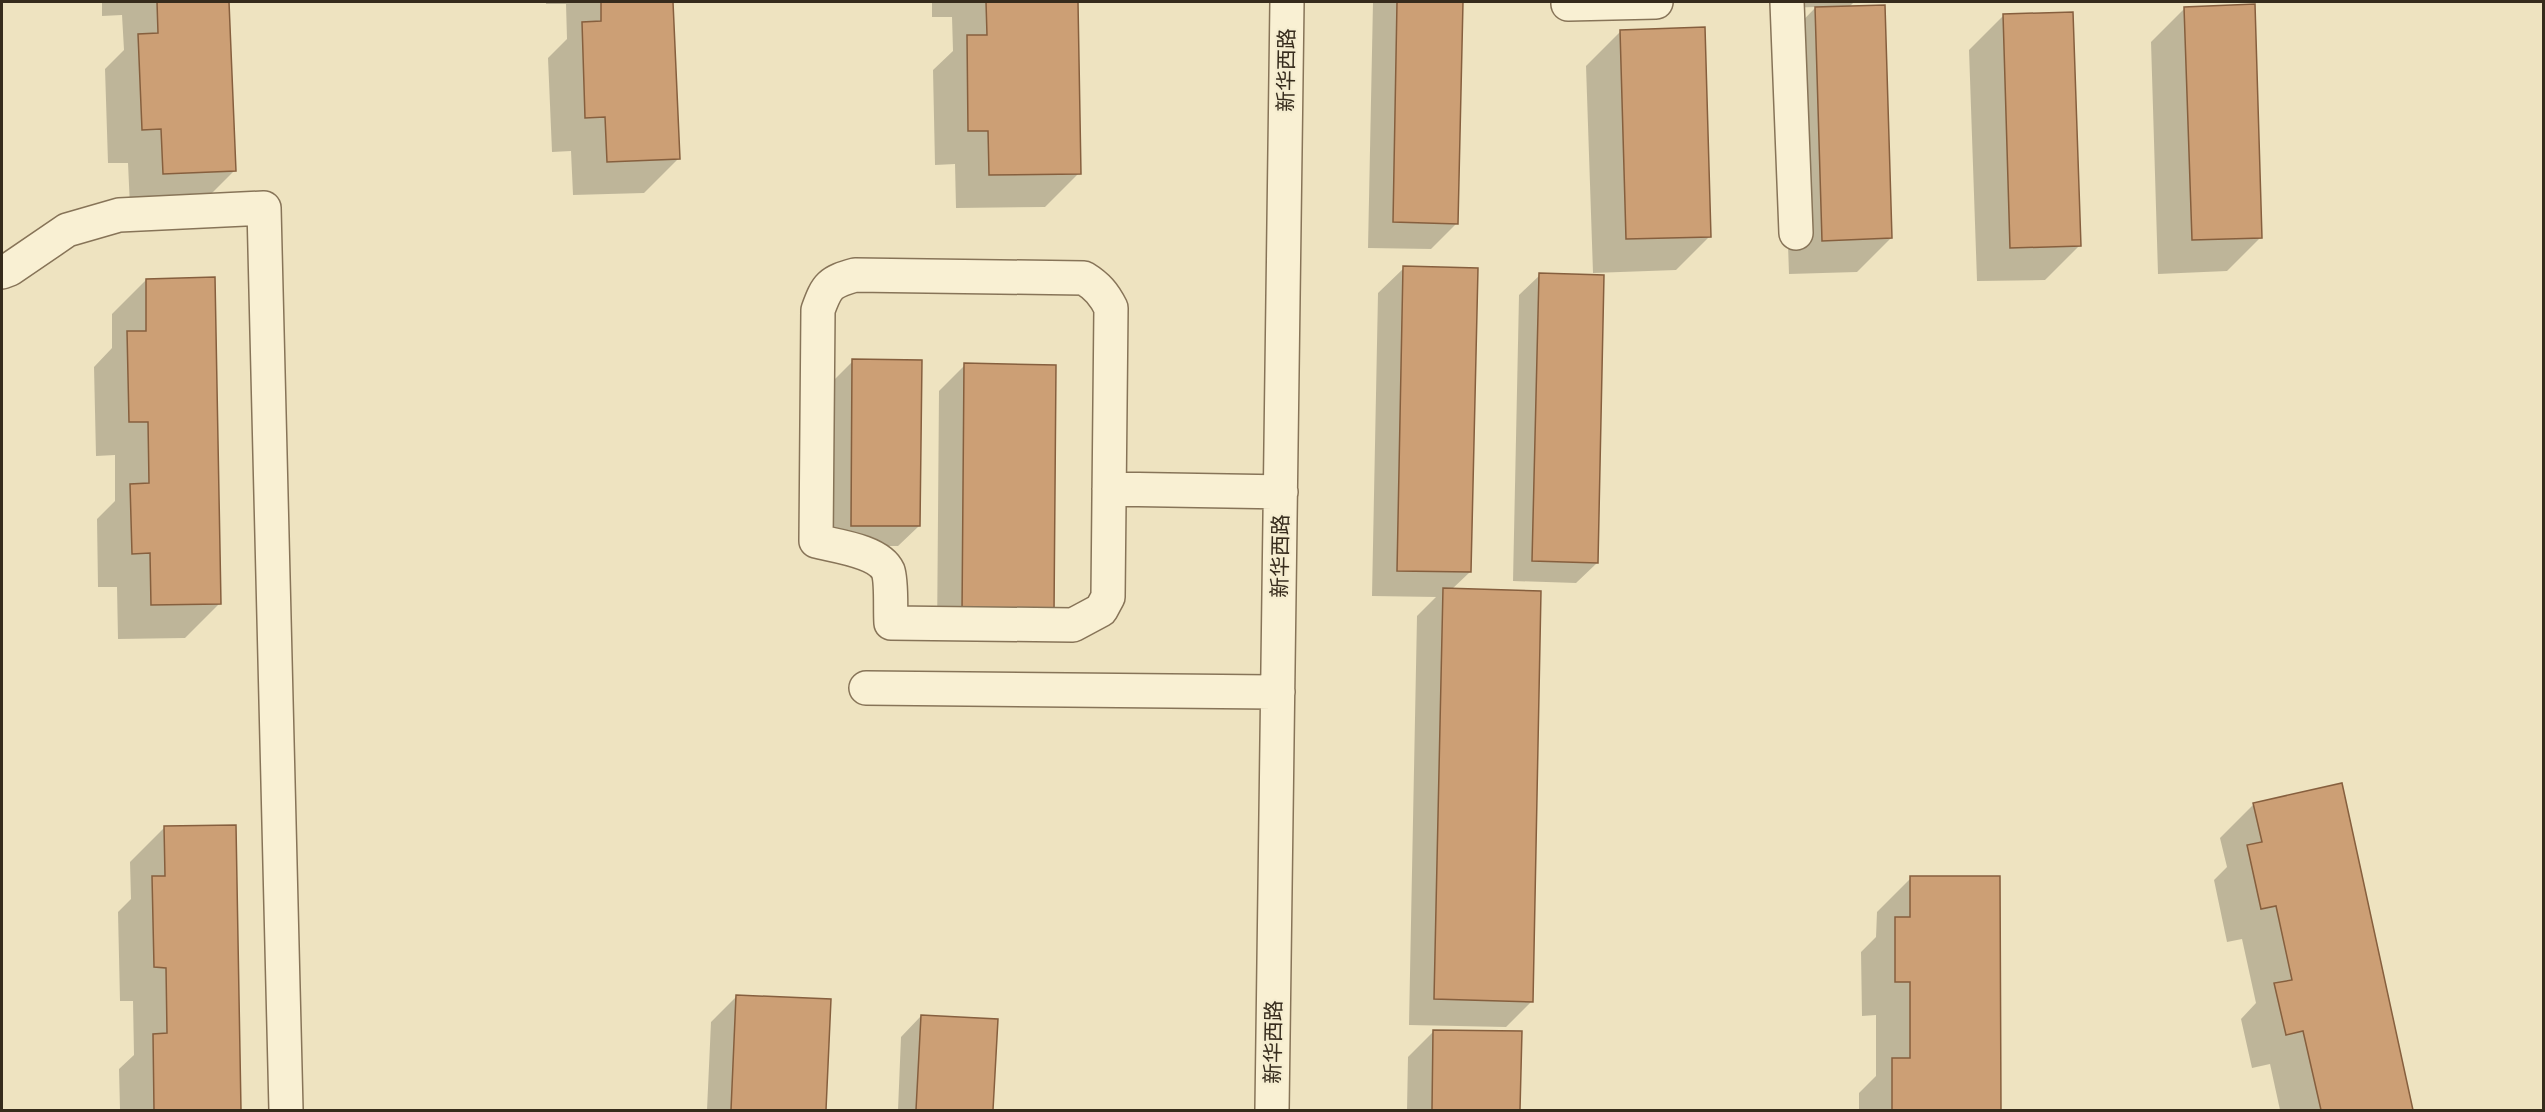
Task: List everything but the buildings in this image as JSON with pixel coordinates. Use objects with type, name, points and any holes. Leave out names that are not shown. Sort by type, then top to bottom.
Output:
[{"type":"street","name":"新华西路","points":[[1272,1110],[1287,2]]},
{"type":"street","points":[[1568,4],[1656,2]]},
{"type":"street","points":[[1787,2],[1796,233]]},
{"type":"street","points":[[2,272],[10,269],[67,230],[119,215],[264,208],[286,1110]]},
{"type":"street","points":[[855,275],[1084,278],[1098,287],[1111,308],[1109,489],[1108,597],[1101,610],[1073,625],[891,623],[888,572],[882,565],[874,557],[816,541],[818,310],[825,290],[834,281],[855,275]]},
{"type":"street","points":[[1109,489],[1281,492]]},
{"type":"street","points":[[866,687],[1278,692]]}]
